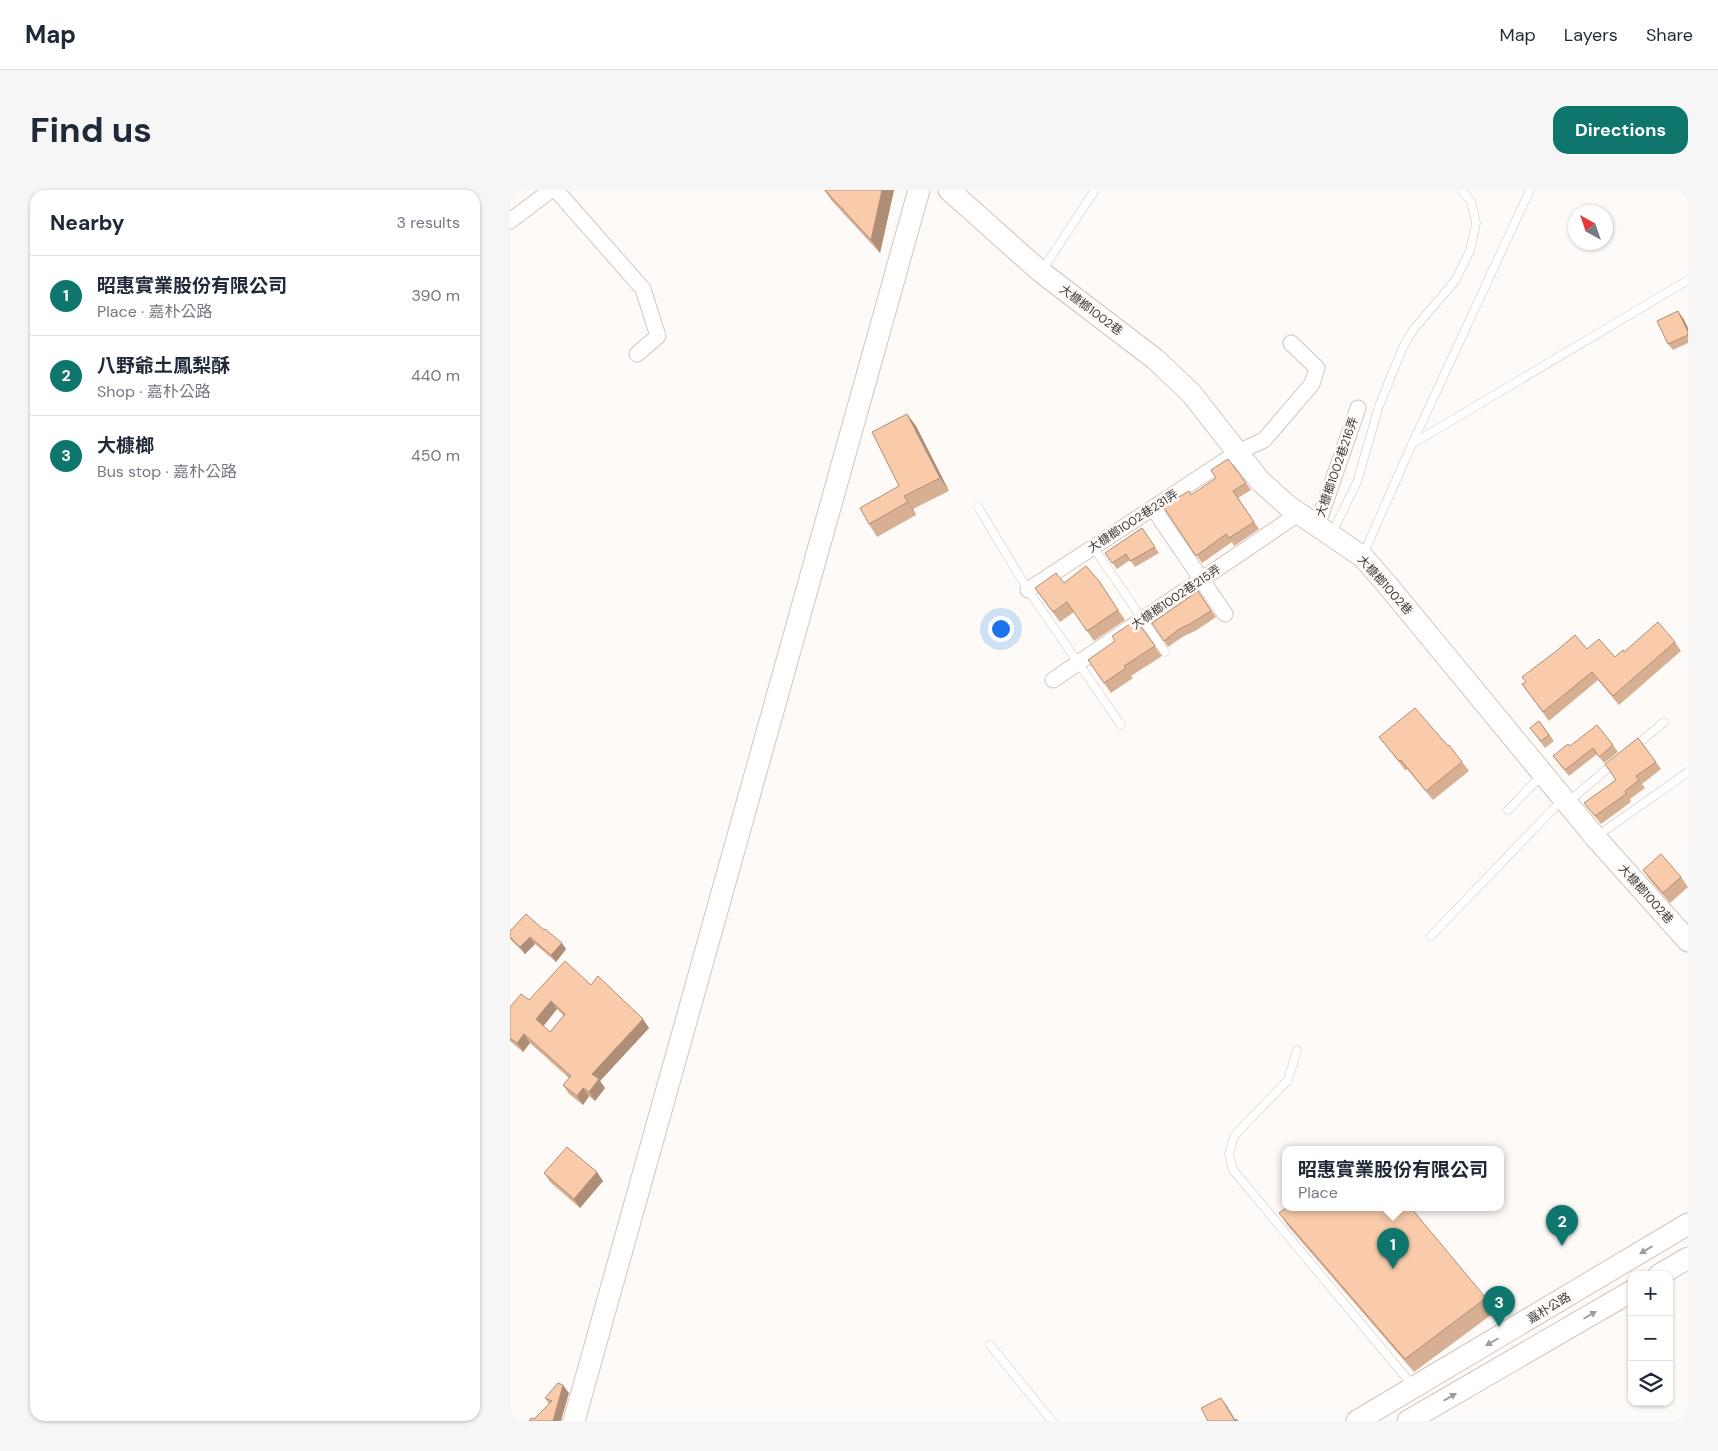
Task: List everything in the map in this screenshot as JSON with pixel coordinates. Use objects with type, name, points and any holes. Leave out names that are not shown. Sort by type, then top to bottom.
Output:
[{"type":"main road","points":[[574,1421],[920,190]]},
{"type":"main road","name":"大槺榔1002巷","points":[[949,190],[1041,272],[1155,359],[1191,393],[1260,481],[1288,506],[1363,557],[1390,587],[1595,837],[1688,941]]},
{"type":"main road","name":"嘉朴公路","points":[[1357,1421],[1688,1224]]},
{"type":"main road","points":[[1666,1271],[1688,1258]]},
{"type":"main road","points":[[1408,1421],[1628,1293]]},
{"type":"street","points":[[510,222],[551,190]]},
{"type":"street","points":[[556,190],[643,289],[658,336],[637,354]]},
{"type":"street","name":"大槺榔1002巷231弄","points":[[1028,590],[1238,452],[1264,440],[1312,384],[1317,368],[1291,343]]},
{"type":"street","name":"大槺榔1002巷216弄","points":[[1324,531],[1358,408]]},
{"type":"street","points":[[1153,508],[1225,614]]},
{"type":"street","name":"大槺榔1002巷215弄","points":[[1053,680],[1298,514]]},
{"type":"lane","points":[[1041,272],[1095,190]]},
{"type":"lane","points":[[1324,531],[1357,482],[1379,406],[1403,347],[1413,330],[1455,281],[1470,251],[1476,224],[1471,201],[1461,190]]},
{"type":"lane","points":[[1363,557],[1412,444],[1530,190]]},
{"type":"lane","points":[[1412,444],[1688,280]]},
{"type":"lane","points":[[978,507],[1028,590],[1121,725]]},
{"type":"lane","points":[[1093,547],[1165,652]]},
{"type":"lane","points":[[1629,751],[1664,722]]},
{"type":"lane","points":[[1431,936],[1557,805],[1567,802],[1622,757]]},
{"type":"lane","points":[[1595,837],[1688,772]]},
{"type":"lane","points":[[1508,810],[1543,774]]},
{"type":"lane","points":[[1297,1050],[1288,1080],[1234,1136],[1229,1154],[1233,1170],[1415,1387]]},
{"type":"lane","points":[[990,1345],[1052,1421]]},
{"type":"building","points":[[825,190],[882,190],[871,240]]},
{"type":"building","points":[[1678,311],[1688,335],[1668,344],[1657,321]]},
{"type":"building","points":[[907,414],[940,478],[904,496],[908,502],[869,524],[860,508],[899,486],[872,432]]},
{"type":"building","points":[[1228,459],[1246,483],[1233,491],[1254,522],[1229,538],[1226,534],[1196,556],[1163,506],[1189,491],[1191,495],[1216,478],[1211,470]]},
{"type":"building","points":[[1142,528],[1155,547],[1130,561],[1126,554],[1112,563],[1105,553]]},
{"type":"building","points":[[1086,566],[1099,581],[1118,610],[1087,631],[1067,602],[1053,612],[1035,588],[1056,573],[1064,583]]},
{"type":"building","points":[[1198,591],[1211,611],[1179,629],[1164,641],[1152,623]]},
{"type":"building","points":[[1136,620],[1155,646],[1124,666],[1126,668],[1104,683],[1088,660],[1115,641],[1112,636]]},
{"type":"building","points":[[1658,622],[1675,642],[1613,696],[1592,672],[1543,712],[1522,684],[1526,682],[1522,677],[1575,635],[1587,649],[1599,639],[1615,657],[1623,650],[1624,652]]},
{"type":"building","points":[[1415,708],[1462,762],[1426,791],[1379,737]]},
{"type":"building","points":[[1539,721],[1549,735],[1541,741],[1530,728]]},
{"type":"building","points":[[1597,725],[1613,745],[1599,757],[1593,748],[1565,770],[1553,756],[1568,744],[1570,746]]},
{"type":"building","points":[[1638,738],[1656,762],[1636,776],[1639,780],[1625,791],[1626,794],[1595,816],[1584,803],[1616,780],[1605,764]]},
{"type":"building","points":[[1661,854],[1681,877],[1663,893],[1643,870]]},
{"type":"building","points":[[526,914],[562,943],[551,955],[530,937],[520,947],[510,937],[510,931]]},
{"type":"building","points":[[565,961],[591,985],[598,976],[643,1019],[592,1074],[599,1079],[589,1092],[583,1088],[577,1096],[563,1085],[571,1076],[524,1034],[517,1043],[510,1038],[510,1007],[521,994],[529,1000]],"holes":[[[551,1001],[565,1014],[550,1032],[536,1019]]]},
{"type":"building","points":[[567,1147],[597,1172],[574,1199],[544,1173]]},
{"type":"building","points":[[1282,1211],[1414,1211],[1486,1298],[1405,1359],[1279,1213]]},
{"type":"building","points":[[558,1383],[563,1385],[553,1421],[529,1421],[531,1418],[534,1419],[552,1401],[545,1398]]},
{"type":"building","points":[[1221,1398],[1235,1421],[1208,1421],[1201,1408]]},
{"type":"place","name":"八野爺土鳳梨酥","points":[[1562,1246]]},
{"type":"place","name":"昭惠實業股份有限公司","points":[[1393,1269]]},
{"type":"place","name":"大槺榔","points":[[1499,1327]]}]
